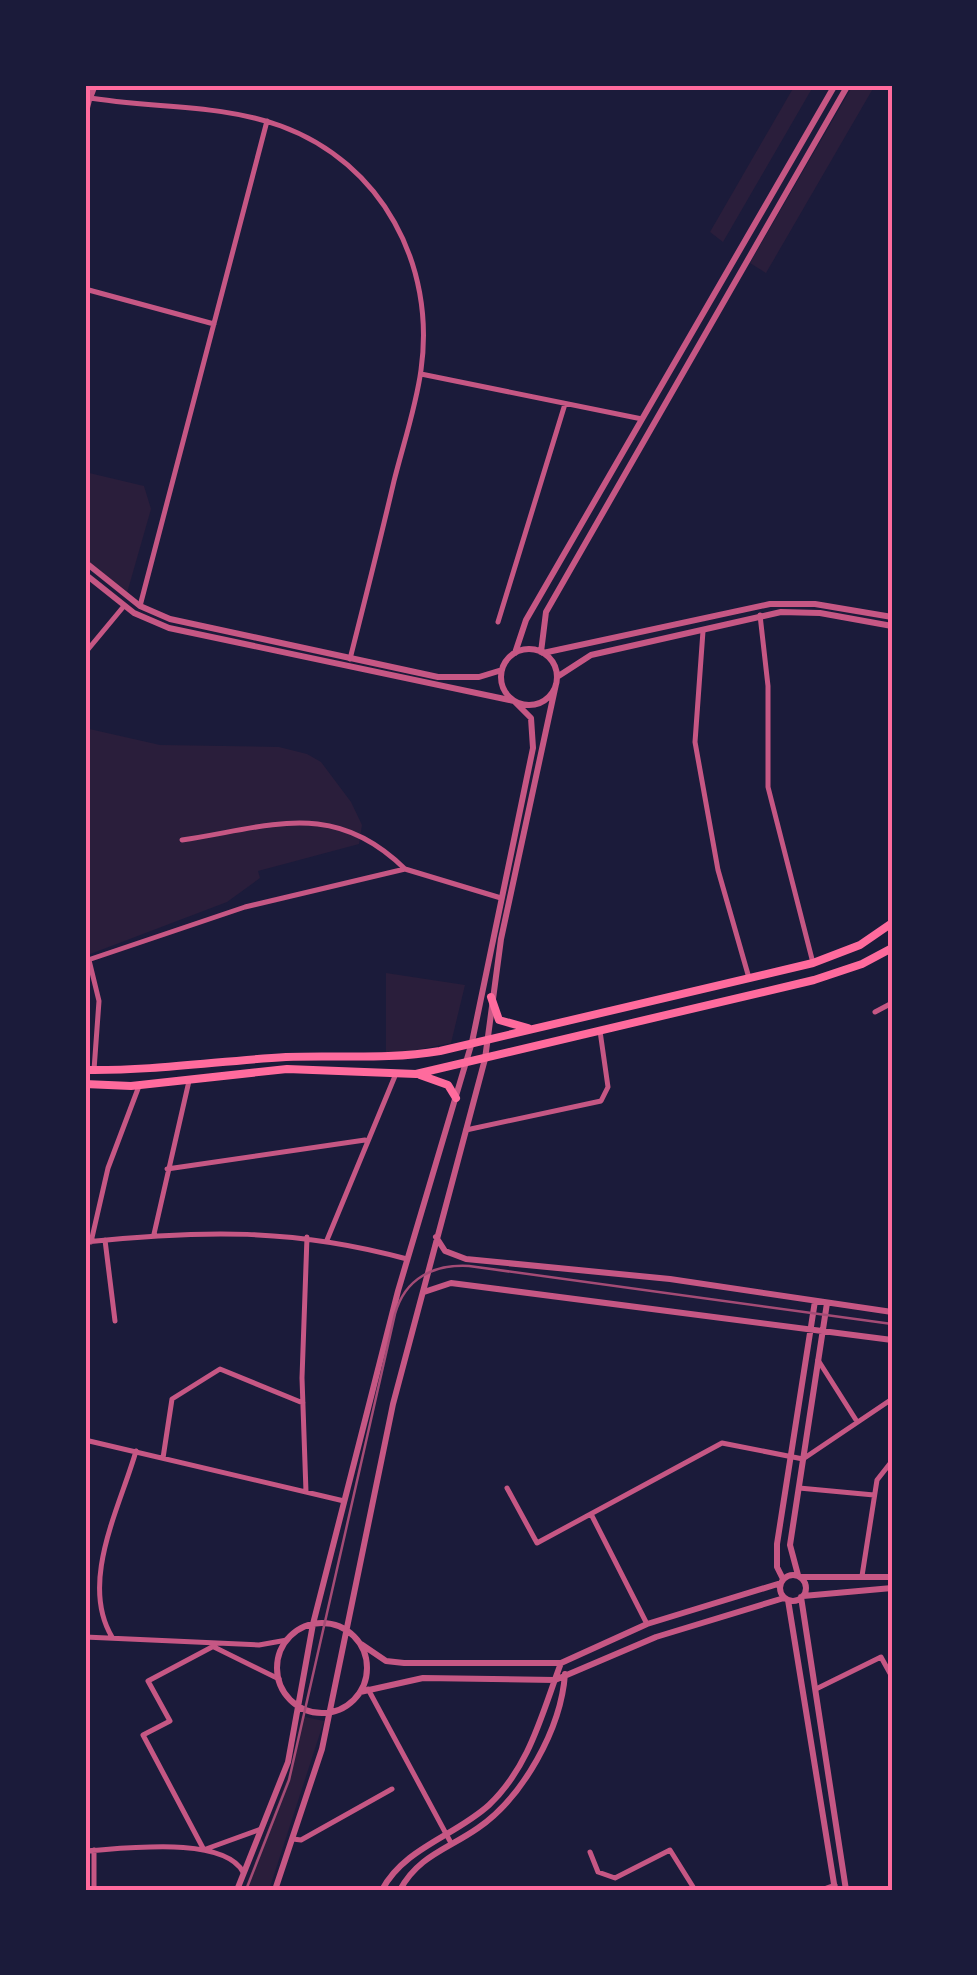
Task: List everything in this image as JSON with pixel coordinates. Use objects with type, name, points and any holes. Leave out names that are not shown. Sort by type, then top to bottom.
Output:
[{"type":"main road","points":[[89,1070],[185,1068],[286,1057],[394,1058],[750,981],[860,945],[892,923]]},
{"type":"main road","points":[[85,1084],[139,1086],[288,1069],[416,1074],[814,980],[862,964],[892,948]]},
{"type":"main road","points":[[491,997],[499,1020],[532,1029]]},
{"type":"main road","points":[[416,1074],[442,1081],[456,1098]]},
{"type":"street","points":[[85,118],[95,85]]},
{"type":"street","points":[[238,1890],[288,1762],[313,1624],[344,1501],[407,1260],[472,1042],[534,739],[530,718],[502,685],[502,670],[514,653],[526,620],[835,85]]},
{"type":"street","points":[[542,652],[546,612],[848,85]]},
{"type":"street","points":[[88,98],[223,111],[267,122],[329,151],[373,190],[395,219],[413,260],[421,296],[421,374],[350,660]]},
{"type":"street","points":[[140,606],[267,122]]},
{"type":"street","points":[[85,289],[214,324]]},
{"type":"street","points":[[421,374],[642,419]]},
{"type":"street","points":[[498,622],[566,404]]},
{"type":"street","points":[[85,562],[140,606],[170,619],[350,660],[453,678],[502,670]]},
{"type":"street","points":[[85,574],[150,622],[180,631],[537,704],[549,697],[557,680],[591,655],[760,615],[805,612],[891,626],[892,742]]},
{"type":"street","points":[[514,653],[528,649],[542,652],[770,604],[815,604],[892,617]]},
{"type":"street","points":[[85,653],[124,606]]},
{"type":"street","points":[[760,615],[768,686],[768,787],[813,963]]},
{"type":"street","points":[[703,628],[695,742],[718,870],[750,981]]},
{"type":"street","points":[[274,1890],[294,1839],[330,1712],[382,1452],[490,1039],[491,997],[557,680],[553,663],[542,652]]},
{"type":"street","points":[[182,840],[309,821],[356,834],[405,869],[500,898]]},
{"type":"street","points":[[89,1070],[99,1001],[87,960],[246,907],[405,869]]},
{"type":"street","points":[[875,1012],[892,1004]]},
{"type":"street","points":[[466,1130],[601,1101],[608,1087],[600,1031]]},
{"type":"street","points":[[326,1240],[394,1076]]},
{"type":"street","points":[[154,1234],[189,1081]]},
{"type":"street","points":[[139,1086],[108,1168],[88,1242],[224,1231],[326,1240],[407,1260]]},
{"type":"street","points":[[167,1170],[365,1140]]},
{"type":"street","points":[[306,1237],[306,1492]]},
{"type":"street","points":[[436,1237],[445,1251],[466,1259],[670,1278],[892,1312]]},
{"type":"street","points":[[105,1240],[115,1322]]},
{"type":"street","points":[[423,1292],[451,1283],[892,1340]]},
{"type":"street","points":[[815,1301],[776,1557],[835,1888],[821,1890]]},
{"type":"street","points":[[827,1302],[790,1555],[806,1588],[802,1596],[846,1890]]},
{"type":"street","points":[[818,1360],[856,1420]]},
{"type":"street","points":[[164,1458],[172,1399],[217,1370],[228,1370],[303,1403]]},
{"type":"street","points":[[803,1459],[892,1399]]},
{"type":"street","points":[[85,1440],[344,1501]]},
{"type":"street","points":[[507,1488],[537,1543],[722,1443],[803,1459]]},
{"type":"street","points":[[112,1637],[101,1614],[98,1580],[136,1451]]},
{"type":"street","points":[[861,1578],[874,1494],[880,1474],[892,1461]]},
{"type":"street","points":[[798,1488],[874,1494]]},
{"type":"street","points":[[591,1514],[648,1624]]},
{"type":"street","points":[[86,1635],[258,1645],[287,1640],[313,1624],[346,1630],[386,1661],[561,1663],[648,1624],[799,1576],[892,1577]]},
{"type":"street","points":[[287,1640],[277,1666],[279,1679],[298,1705],[330,1712],[348,1705],[364,1690],[404,1679],[451,1676],[555,1680],[656,1637],[786,1598],[892,1588]]},
{"type":"street","points":[[202,1642],[279,1679]]},
{"type":"street","points":[[361,1644],[368,1670],[364,1690],[451,1843]]},
{"type":"street","points":[[204,1850],[143,1736],[170,1720],[148,1681],[212,1647]]},
{"type":"street","points":[[816,1689],[881,1657],[892,1677]]},
{"type":"street","points":[[400,1890],[413,1868],[492,1818],[518,1788],[541,1749],[566,1677],[561,1663]]},
{"type":"street","points":[[382,1890],[398,1866],[476,1816],[510,1781],[541,1722],[561,1663]]},
{"type":"street","points":[[294,1839],[301,1840],[392,1790]]},
{"type":"street","points":[[204,1850],[261,1829]]},
{"type":"street","points":[[94,1850],[94,1890]]},
{"type":"street","points":[[85,1851],[204,1850],[226,1856],[244,1874]]},
{"type":"street","points":[[590,1852],[598,1872],[615,1878],[670,1850],[695,1890]]},
{"type":"shaded area","points":[[795,85],[814,85],[723,242],[710,232]]},
{"type":"shaded area","points":[[853,85],[875,85],[766,273],[750,263]]},
{"type":"shaded area","points":[[85,472],[144,486],[151,509],[127,593],[85,559]]},
{"type":"shaded area","points":[[85,728],[160,745],[279,747],[307,754],[321,762],[351,802],[362,825],[359,844],[258,871],[260,878],[227,902],[85,956]]},
{"type":"shaded area","points":[[386,973],[465,985],[451,1043],[386,1056]]},
{"type":"shaded area","points":[[301,1716],[324,1721],[269,1890],[244,1890],[291,1768]]},
{"type":"tram line","points":[[246,1890],[289,1780],[395,1314],[414,1282],[433,1271],[469,1266],[892,1324]]}]
